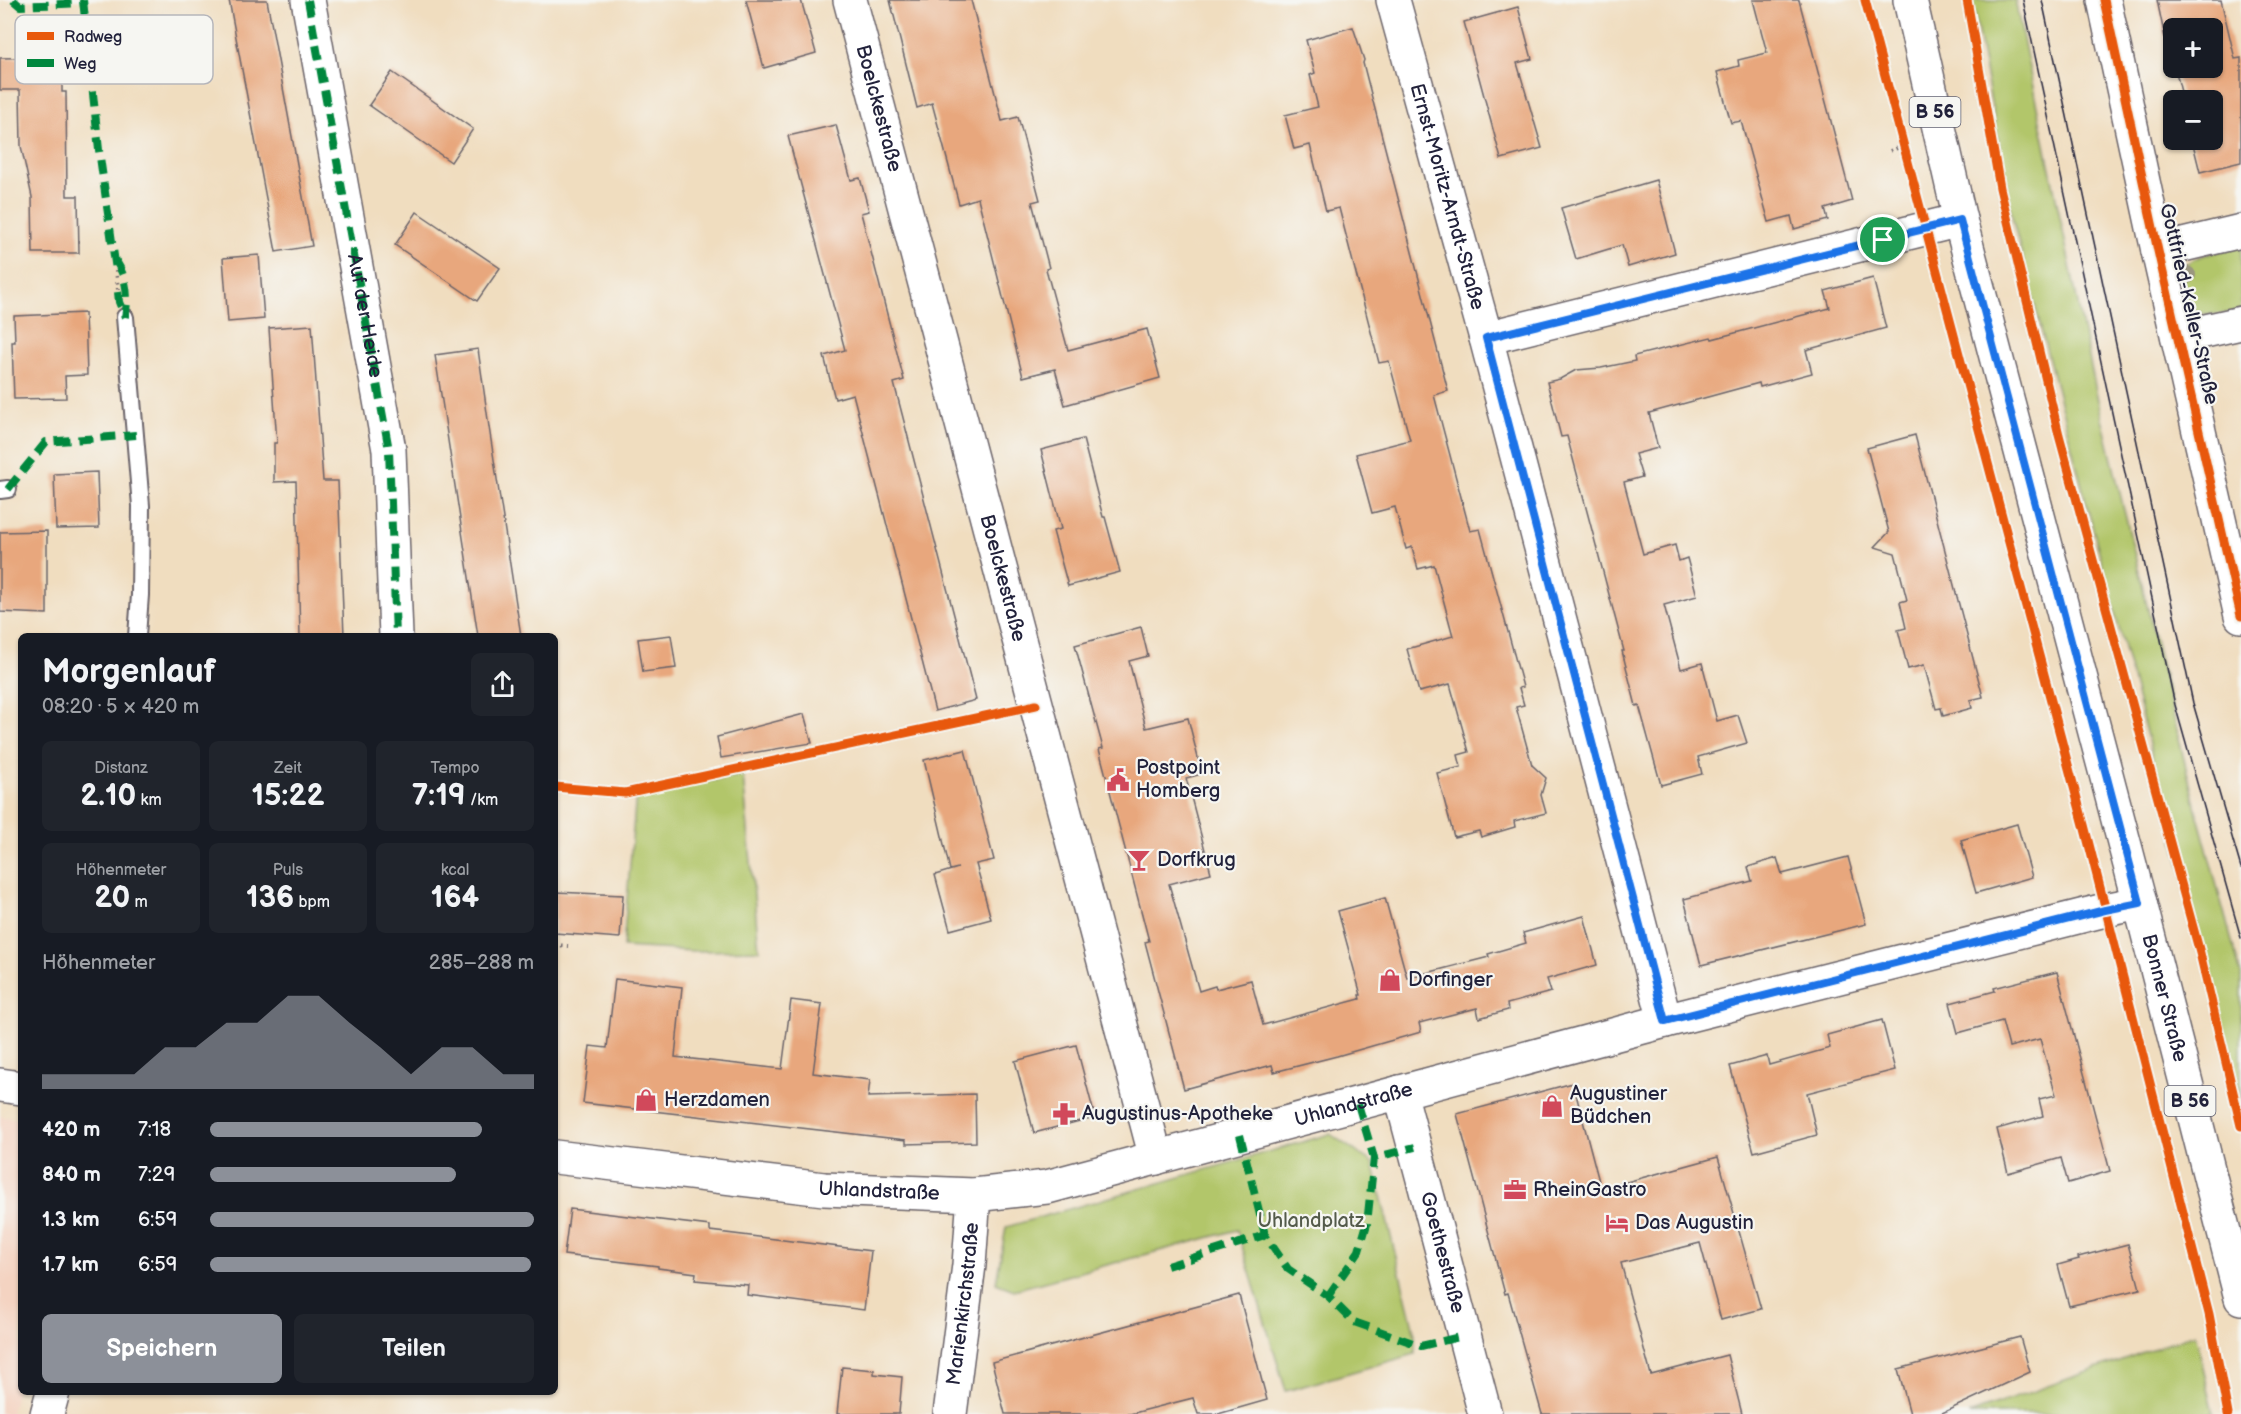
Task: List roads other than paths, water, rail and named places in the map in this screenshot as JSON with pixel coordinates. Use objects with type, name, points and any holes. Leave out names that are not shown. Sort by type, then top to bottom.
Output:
[{"type":"street","name":"Auf der Heide","points":[[308,0],[389,450],[396,633]]},
{"type":"street","name":"Boelckestraße","points":[[850,0],[1156,1158]]},
{"type":"street","name":"Ernst-Moritz-Arndt-Straße","points":[[1393,0],[1486,338],[1665,1021]]},
{"type":"street","name":"Bonner Straße","points":[[1910,0],[1960,220],[2140,903],[2241,1298]]},
{"type":"street","name":"Gottfried-Keller-Straße","points":[[2104,0],[2241,616]]},
{"type":"street","points":[[1486,338],[1960,220]]},
{"type":"street","points":[[2158,251],[2241,231]]},
{"type":"street","points":[[2178,337],[2241,323]]},
{"type":"street","name":"Uhlandstraße","points":[[558,1157],[824,1190],[974,1195],[1047,1187],[1665,1021],[2140,903]]},
{"type":"street","points":[[0,1085],[18,1088]]},
{"type":"street","name":"Goethestraße","points":[[1401,1092],[1485,1414]]},
{"type":"street","name":"Marienkirchstraße","points":[[950,1414],[969,1265],[974,1195]]},
{"type":"street","points":[[47,1414],[52,1395]]},
{"type":"lane","points":[[125,317],[141,506],[137,633]]},
{"type":"tram line","points":[[2023,0],[2175,705],[2241,938]]},
{"type":"tram line","points":[[2042,0],[2193,703],[2241,868]]},
{"type":"place","name":"Postpoint Homberg","points":[[1118,780]]},
{"type":"place","name":"Dorfkrug","points":[[1139,860]]},
{"type":"place","name":"Dorfinger","points":[[1390,980]]},
{"type":"place","name":"Herzdamen","points":[[646,1100]]},
{"type":"place","name":"Augustiner Büdchen","points":[[1552,1106]]},
{"type":"place","name":"Augustinus-Apotheke","points":[[1064,1114]]},
{"type":"place","name":"RheinGastro","points":[[1515,1190]]},
{"type":"place","name":"Das Augustin","points":[[1617,1223]]},
{"type":"park label","name":"Uhlandplatz","points":[[1311,1221]]}]
